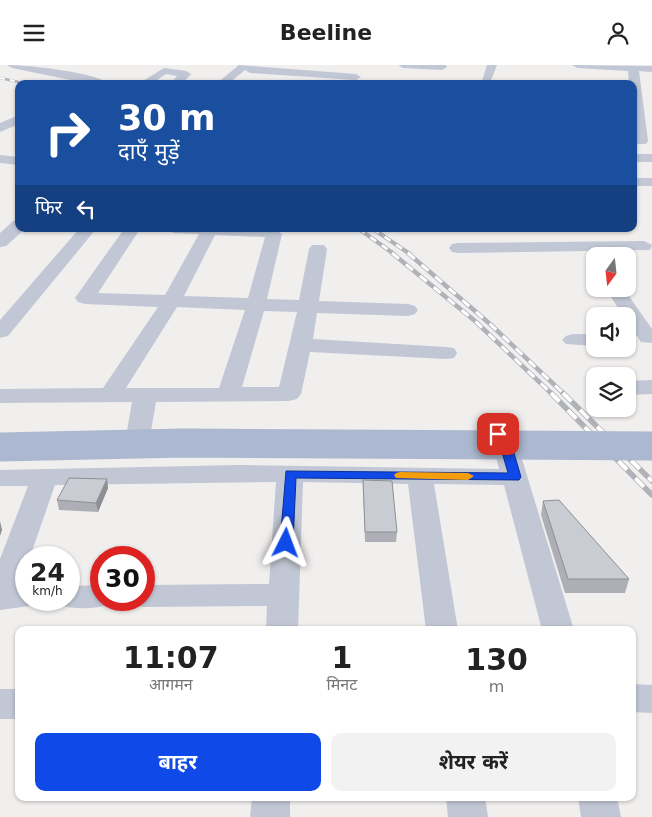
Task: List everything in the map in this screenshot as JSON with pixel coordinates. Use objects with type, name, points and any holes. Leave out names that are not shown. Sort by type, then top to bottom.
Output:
[{"type":"main road","points":[[0,447],[184,443],[652,446]]},
{"type":"main road","points":[[0,465],[172,462],[652,464]]},
{"type":"street","points":[[12,65],[71,71],[104,80]]},
{"type":"street","points":[[315,74],[323,65]]},
{"type":"street","points":[[403,65],[447,70]]},
{"type":"street","points":[[486,80],[492,65]]},
{"type":"street","points":[[237,80],[251,67]]},
{"type":"street","points":[[228,80],[251,67],[356,77]]},
{"type":"street","points":[[576,68],[634,67],[652,69]]},
{"type":"street","points":[[634,67],[635,80]]},
{"type":"street","points":[[434,78],[447,70]]},
{"type":"street","points":[[71,71],[94,80]]},
{"type":"street","points":[[149,80],[164,71],[186,73],[179,80]]},
{"type":"street","points":[[637,94],[641,131]]},
{"type":"street","points":[[0,128],[15,121]]},
{"type":"street","points":[[637,158],[652,158]]},
{"type":"street","points":[[0,159],[15,161]]},
{"type":"street","points":[[637,182],[652,182]]},
{"type":"street","points":[[0,223],[15,224]]},
{"type":"street","points":[[0,242],[15,228]]},
{"type":"street","points":[[1,332],[85,232]]},
{"type":"street","points":[[130,232],[85,298],[408,310]]},
{"type":"street","points":[[110,395],[171,302],[208,232]]},
{"type":"street","points":[[228,395],[256,305],[273,233],[257,232]]},
{"type":"street","points":[[620,232],[649,246]]},
{"type":"street","points":[[636,232],[649,246]]},
{"type":"street","points":[[458,248],[649,246]]},
{"type":"street","points":[[0,396],[289,394],[301,345],[318,249]]},
{"type":"street","points":[[621,297],[650,338]]},
{"type":"street","points":[[636,339],[650,338]]},
{"type":"street","points":[[573,340],[586,339]]},
{"type":"street","points":[[301,345],[446,353]]},
{"type":"street","points":[[636,387],[652,387]]},
{"type":"street","points":[[139,431],[145,395]]},
{"type":"street","points":[[0,433],[139,431],[500,434],[503,436],[557,626]]},
{"type":"street","points":[[0,478],[290,474],[515,477]]},
{"type":"street","points":[[282,626],[290,474]]},
{"type":"street","points":[[420,476],[441,626]]},
{"type":"street","points":[[9,598],[45,477]]},
{"type":"street","points":[[155,596],[283,595]]},
{"type":"street","points":[[636,699],[652,699]]},
{"type":"street","points":[[0,704],[15,704]]},
{"type":"street","points":[[270,817],[271,801]]},
{"type":"street","points":[[466,801],[468,817]]},
{"type":"street","points":[[598,801],[600,817]]},
{"type":"building","points":[[69,478],[107,479],[96,503],[57,500]]},
{"type":"building","points":[[363,480],[392,481],[397,532],[365,532]]},
{"type":"building","points":[[559,500],[629,579],[568,579],[543,501]]},
{"type":"railway","points":[[0,78],[15,81]]},
{"type":"railway","points":[[363,232],[394,254]]},
{"type":"railway","points":[[377,232],[410,254]]},
{"type":"railway","points":[[392,253],[475,321],[552,394]]},
{"type":"railway","points":[[408,253],[490,324],[564,394]]},
{"type":"railway","points":[[563,393],[652,481]]},
{"type":"railway","points":[[552,394],[652,495]]},
{"type":"slow traffic","points":[[400,475],[468,476]]},
{"type":"route","points":[[286,543],[290,474],[515,477],[503,436],[498,434]]}]
